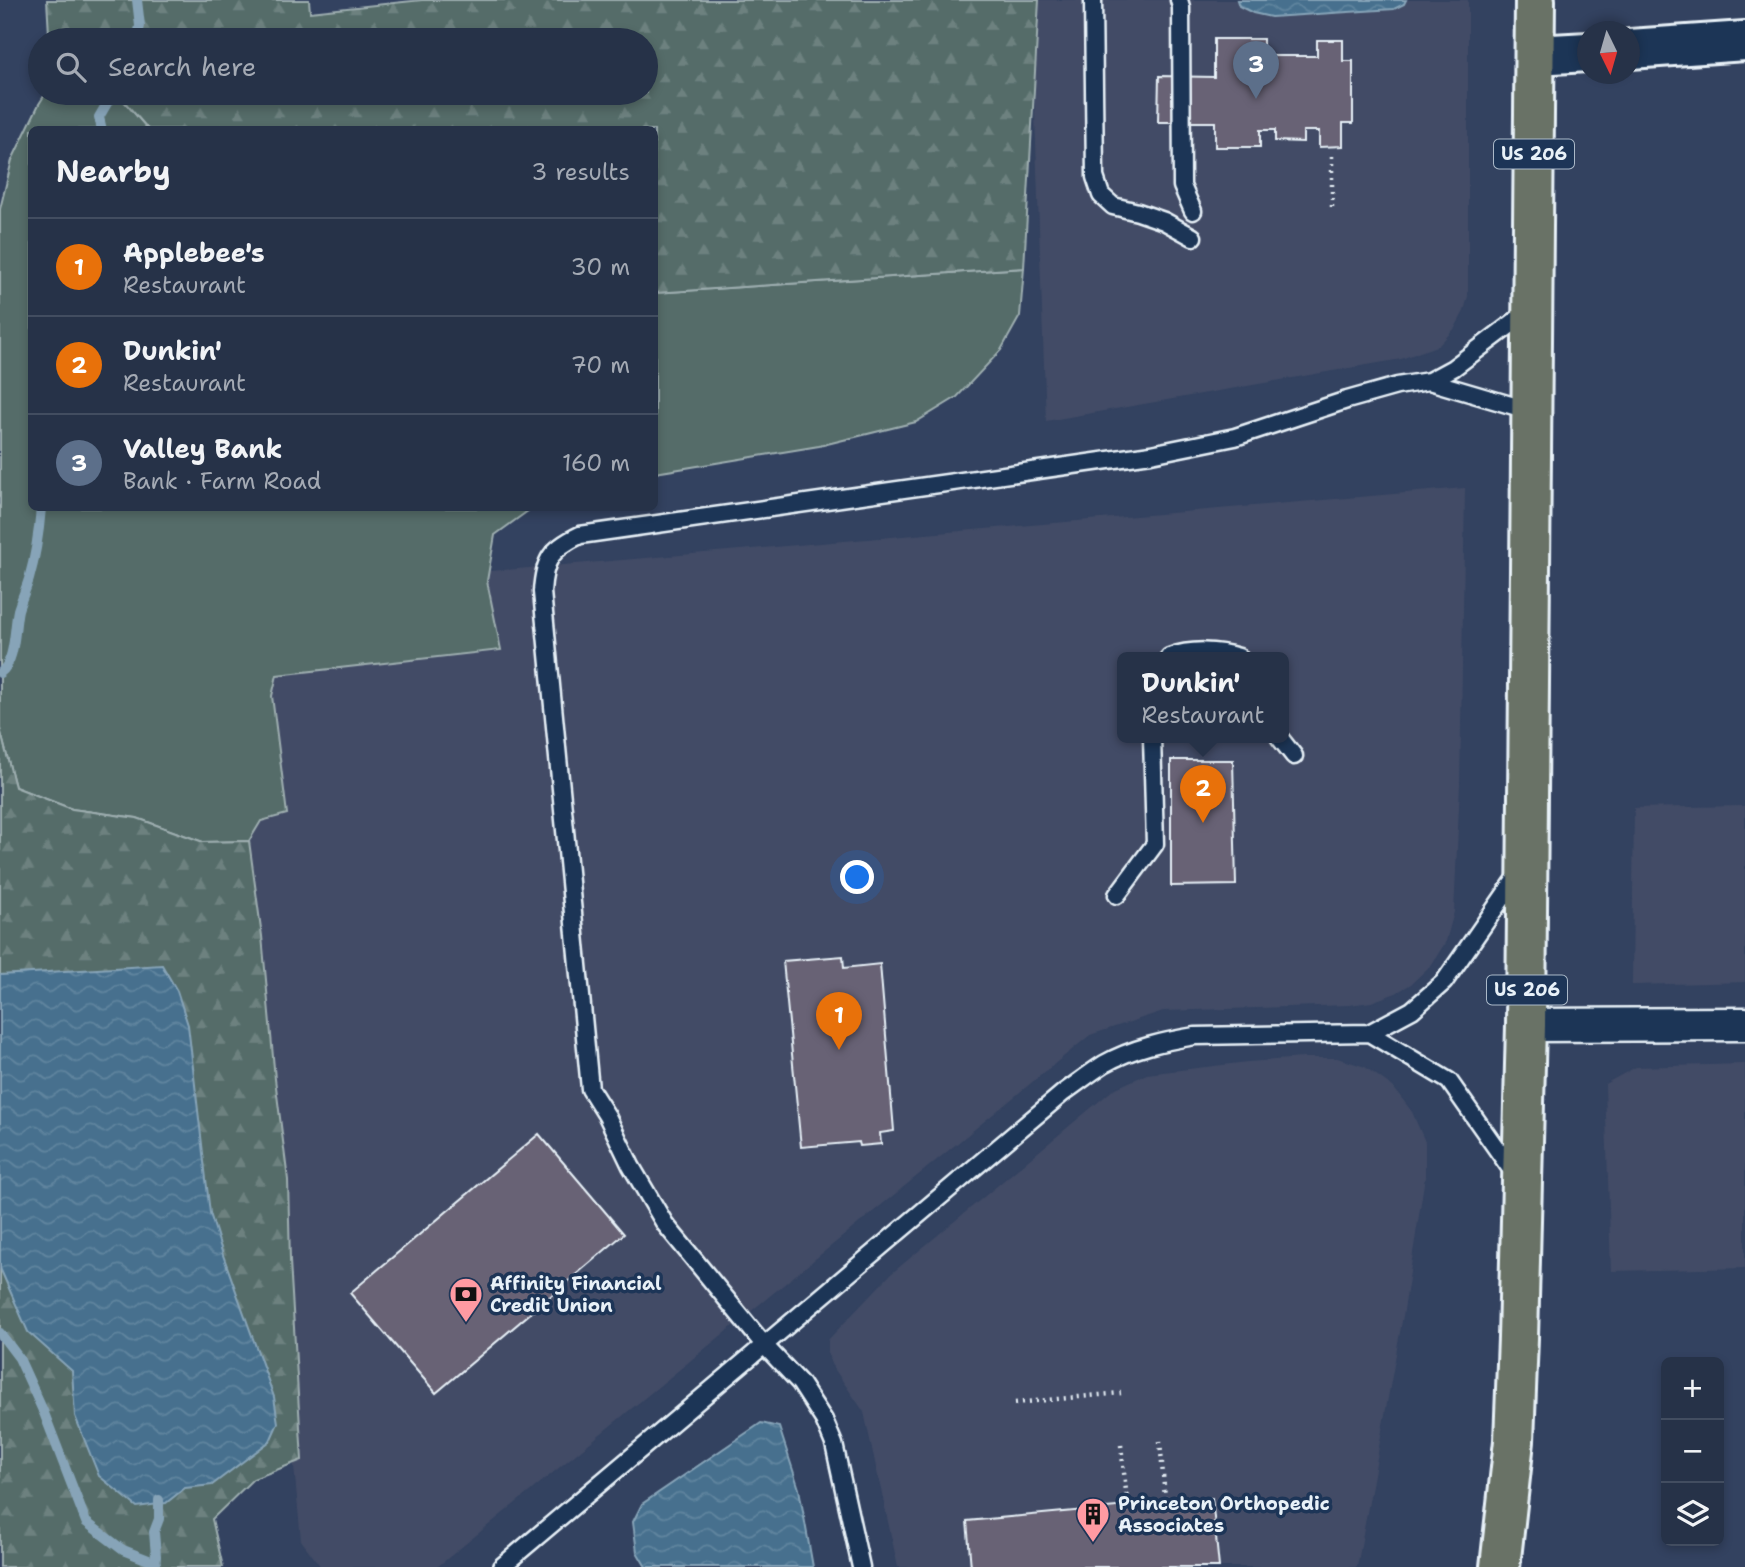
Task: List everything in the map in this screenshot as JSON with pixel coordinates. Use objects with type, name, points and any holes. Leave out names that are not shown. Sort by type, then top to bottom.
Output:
[{"type":"highway","name":"US 206","points":[[1500,1567],[1514,1441],[1526,1025],[1535,0]]},
{"type":"street","points":[[1640,48],[1745,41]]},
{"type":"street","points":[[1535,55],[1577,53]]},
{"type":"street","points":[[1526,1025],[1745,1024]]},
{"type":"lane","points":[[1093,0],[1095,177],[1101,195],[1113,206],[1164,220],[1193,237]]},
{"type":"lane","points":[[1179,0],[1182,186],[1193,211]]},
{"type":"lane","points":[[861,1567],[834,1444],[824,1420],[800,1384],[765,1346],[665,1224],[590,1089],[542,592],[543,573],[549,558],[562,544],[580,535],[1151,454],[1235,437],[1347,400],[1397,386],[1429,381],[1453,368],[1534,308]]},
{"type":"lane","points":[[1429,381],[1533,412]]},
{"type":"lane","points":[[1191,652],[1220,652]]},
{"type":"lane","points":[[1117,895],[1155,844],[1152,743]]},
{"type":"lane","points":[[1284,743],[1294,756]]},
{"type":"lane","points":[[501,1567],[1063,1093],[1106,1063],[1136,1050],[1195,1036],[1369,1033],[1412,1010],[1444,982],[1527,863]]},
{"type":"lane","points":[[1369,1033],[1450,1081],[1522,1185]]},
{"type":"path","points":[[1332,156],[1332,212]]},
{"type":"path","points":[[1015,1402],[1121,1393]]},
{"type":"path","points":[[1160,1441],[1165,1497]]},
{"type":"path","points":[[1121,1445],[1127,1500]]},
{"type":"shaded area","points":[[1031,0],[1468,0],[1468,296],[1455,328],[1439,345],[1401,359],[1046,421]]},
{"type":"shaded area","points":[[1465,488],[1460,784],[1454,912],[1446,941],[1432,964],[1411,984],[1371,1002],[1349,1005],[1163,1011],[1090,1035],[437,1567],[321,1567],[301,1540],[212,595]]},
{"type":"shaded area","points":[[1745,806],[1745,982],[1632,985],[1634,808]]},
{"type":"shaded area","points":[[1303,1058],[1337,1058],[1365,1067],[1393,1087],[1412,1112],[1425,1142],[1425,1177],[1404,1310],[1357,1567],[898,1567],[864,1412],[831,1364],[828,1340],[891,1274],[1114,1089],[1147,1074]]},
{"type":"shaded area","points":[[1745,1064],[1745,1268],[1611,1271],[1605,1084],[1636,1067]]},
{"type":"green space","points":[[47,0],[309,0],[310,12],[422,0],[1039,0],[1024,268],[658,293],[658,126],[145,126],[127,105],[658,105],[658,28],[49,28]]},
{"type":"green space","points":[[39,105],[127,105],[145,126],[28,126]]},
{"type":"green space","points":[[28,127],[28,511],[528,511],[495,535],[487,581],[501,650],[277,675],[272,696],[287,814],[261,821],[249,841],[203,842],[137,818],[72,809],[15,787],[0,729],[0,209],[12,160]]},
{"type":"green space","points":[[1024,268],[1020,316],[1001,350],[957,397],[916,422],[819,446],[658,473],[658,293]]},
{"type":"green space","points":[[0,729],[15,787],[72,809],[137,818],[203,842],[249,841],[288,1180],[302,1460],[253,1479],[212,1519],[223,1567],[0,1567]]},
{"type":"water","points":[[1237,0],[1406,0],[1394,9],[1271,17],[1239,6]]},
{"type":"water","points":[[162,965],[177,991],[188,1025],[210,1213],[274,1397],[278,1423],[270,1441],[212,1485],[185,1488],[166,1503],[137,1507],[99,1476],[75,1416],[72,1371],[28,1332],[0,1268],[0,975]]},
{"type":"water","points":[[761,1423],[779,1427],[799,1489],[813,1567],[646,1567],[637,1552],[633,1522],[642,1504]]},
{"type":"building","points":[[1214,39],[1263,39],[1263,56],[1317,56],[1317,40],[1343,40],[1343,61],[1353,61],[1353,123],[1343,123],[1343,146],[1319,147],[1319,131],[1303,131],[1303,142],[1275,141],[1275,130],[1260,130],[1260,147],[1215,147],[1215,122],[1158,122],[1159,76],[1214,77]]},
{"type":"building","points":[[1171,760],[1233,760],[1236,885],[1171,886]]},
{"type":"building","points":[[843,956],[844,968],[880,964],[894,1131],[880,1133],[881,1144],[860,1146],[859,1142],[801,1147],[783,961]]},
{"type":"building","points":[[539,1134],[624,1234],[436,1393],[350,1293]]},
{"type":"building","name":"Princeton Orthopedic Associates","points":[[1212,1498],[1219,1567],[971,1567],[967,1521]]},
{"type":"waterway","points":[[137,0],[140,28]]},
{"type":"waterway","points":[[101,126],[99,117],[106,105]]},
{"type":"waterway","points":[[0,673],[12,653],[18,610],[29,579],[41,511]]},
{"type":"waterway","points":[[0,1333],[19,1358],[44,1413],[86,1522],[123,1550],[156,1563]]},
{"type":"waterway","points":[[155,1567],[154,1532],[159,1519],[159,1500]]},
{"type":"place","name":"Valley Bank","points":[[1256,99]]},
{"type":"place","name":"Dunkin'","points":[[1203,823]]},
{"type":"place","name":"Applebee's","points":[[839,1050]]},
{"type":"place","name":"Affinity Financial Credit Union","points":[[466,1324]]},
{"type":"place","name":"Princeton Orthopedic Associates","points":[[1093,1544]]}]
